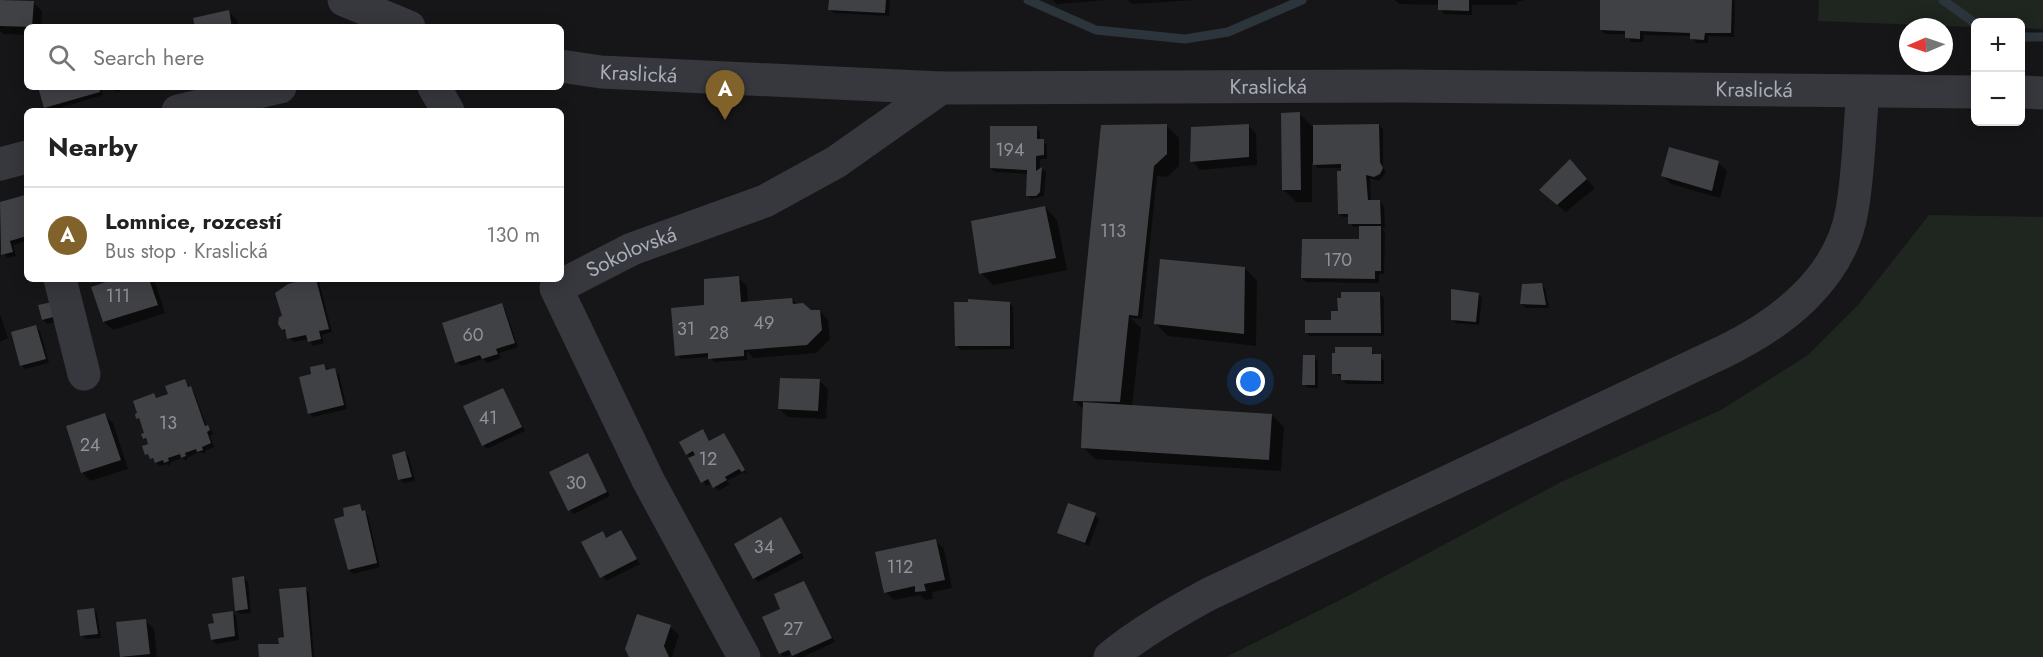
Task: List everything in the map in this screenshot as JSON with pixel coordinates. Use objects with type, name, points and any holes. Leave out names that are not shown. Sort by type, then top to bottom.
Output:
[{"type":"street","points":[[344,0],[397,24]]},
{"type":"street","name":"Kraslická","points":[[564,66],[601,72],[941,88],[1401,86],[1971,92]]},
{"type":"street","name":"Sokolovská","points":[[744,657],[648,480],[556,288],[632,249],[765,201],[836,162],[941,88]]},
{"type":"street","points":[[191,108],[267,90]]},
{"type":"street","points":[[436,90],[446,108]]},
{"type":"street","points":[[1110,657],[1171,614],[1209,594],[1725,351],[1756,336],[1784,317],[1816,284],[1843,240],[1852,212],[1863,92]]},
{"type":"street","points":[[0,164],[24,158]]},
{"type":"street","points":[[61,282],[84,374]]},
{"type":"shaded area","points":[[1819,0],[2043,0],[2043,29],[2025,28],[2025,18],[1971,18],[1971,27],[1953,26],[1953,18],[1899,18],[1899,24],[1818,21]]},
{"type":"shaded area","points":[[1929,215],[2043,217],[2043,657],[1226,657],[1346,597],[1561,482],[1721,410],[1808,355],[1858,305]]},
{"type":"building","points":[[0,0],[34,1],[32,24],[24,24],[24,27],[0,26]]},
{"type":"building","points":[[829,0],[886,0],[885,13],[828,10]]},
{"type":"building","points":[[1438,0],[1469,0],[1469,11],[1438,10]]},
{"type":"building","points":[[1600,0],[1732,0],[1731,33],[1705,33],[1704,40],[1690,39],[1690,33],[1640,31],[1640,39],[1625,38],[1625,31],[1600,30]]},
{"type":"building","points":[[229,10],[231,24],[194,24],[193,18]]},
{"type":"building","points":[[39,90],[100,90],[100,92],[44,108]]},
{"type":"building","points":[[1300,112],[1301,190],[1282,190],[1281,113]]},
{"type":"building","points":[[1167,124],[1167,154],[1154,166],[1138,316],[1129,315],[1120,402],[1073,401],[1101,125]]},
{"type":"building","points":[[1249,124],[1249,157],[1190,162],[1191,127]]},
{"type":"building","points":[[1379,124],[1380,162],[1383,168],[1380,174],[1374,177],[1366,175],[1368,200],[1380,200],[1381,224],[1348,224],[1348,214],[1338,214],[1337,171],[1341,171],[1341,164],[1313,165],[1313,125]]},
{"type":"building","points":[[990,126],[1037,126],[1037,139],[1044,139],[1044,155],[1036,156],[1036,171],[1042,167],[1040,192],[1036,196],[1026,196],[1027,170],[990,168]]},
{"type":"building","points":[[1669,147],[1719,161],[1712,191],[1661,176]]},
{"type":"building","points":[[1570,159],[1587,179],[1557,205],[1539,190]]},
{"type":"building","points":[[24,195],[24,237],[10,241],[13,252],[1,255],[0,202]]},
{"type":"building","points":[[1045,206],[1056,258],[979,274],[971,221]]},
{"type":"building","points":[[1359,226],[1381,226],[1381,271],[1375,271],[1375,279],[1301,278],[1302,239],[1359,239]]},
{"type":"building","points":[[1160,259],[1245,267],[1244,334],[1154,324]]},
{"type":"building","points":[[739,276],[741,302],[792,298],[793,304],[803,303],[811,310],[820,310],[822,330],[807,345],[744,350],[744,356],[708,359],[708,353],[675,356],[671,308],[704,305],[704,279]]},
{"type":"building","points":[[106,282],[150,282],[158,305],[103,322],[91,287]]},
{"type":"building","points":[[317,282],[329,329],[319,331],[321,339],[308,342],[306,335],[287,339],[285,329],[282,330],[278,324],[279,317],[282,316],[275,293],[288,284]]},
{"type":"building","points":[[1542,283],[1546,305],[1520,304],[1522,284]]},
{"type":"building","points":[[1451,289],[1479,293],[1476,322],[1451,320]]},
{"type":"building","points":[[1341,292],[1380,292],[1381,333],[1305,333],[1305,320],[1331,320],[1331,311],[1338,311],[1337,298],[1341,298]]},
{"type":"building","points":[[968,299],[1010,302],[1010,346],[955,346],[954,302],[968,302]]},
{"type":"building","points":[[53,302],[57,316],[42,320],[38,305]]},
{"type":"building","points":[[502,303],[515,343],[496,349],[498,354],[482,359],[480,355],[455,363],[442,323]]},
{"type":"building","points":[[36,325],[46,359],[20,366],[11,332]]},
{"type":"building","points":[[1335,347],[1372,347],[1372,354],[1381,354],[1381,381],[1341,380],[1341,374],[1332,374],[1332,353],[1335,353]]},
{"type":"building","points":[[1303,355],[1315,355],[1315,385],[1302,385]]},
{"type":"building","points":[[324,364],[326,370],[335,368],[344,405],[308,414],[299,377],[311,374],[310,367]]},
{"type":"building","points":[[780,378],[820,379],[818,411],[778,409]]},
{"type":"building","points":[[185,379],[188,387],[191,386],[205,426],[208,425],[210,430],[207,432],[211,443],[202,447],[203,450],[197,452],[196,449],[185,453],[186,456],[181,458],[180,454],[168,458],[169,461],[164,463],[163,460],[155,463],[148,454],[145,455],[142,446],[148,444],[146,438],[143,439],[141,434],[144,433],[139,418],[136,419],[135,414],[137,413],[133,401],[154,393],[156,398],[168,394],[165,386]]},
{"type":"building","points":[[503,388],[522,427],[482,446],[463,406]]},
{"type":"building","points":[[1083,402],[1272,414],[1269,460],[1081,448]]},
{"type":"building","points":[[105,413],[121,460],[81,473],[66,426]]},
{"type":"building","points":[[703,429],[709,441],[724,433],[745,470],[742,472],[739,469],[725,477],[727,480],[713,488],[708,479],[701,483],[688,458],[695,455],[693,451],[686,455],[679,442]]},
{"type":"building","points":[[405,451],[412,477],[398,480],[392,455]]},
{"type":"building","points":[[588,453],[607,492],[568,511],[549,472]]},
{"type":"building","points":[[1068,503],[1096,513],[1085,543],[1057,533]]},
{"type":"building","points":[[360,504],[362,511],[365,510],[377,563],[348,570],[334,519],[344,516],[343,508]]},
{"type":"building","points":[[781,517],[801,553],[753,579],[734,544]]},
{"type":"building","points":[[621,530],[637,559],[600,578],[581,542],[603,531],[606,538]]},
{"type":"building","points":[[936,539],[945,580],[924,584],[926,591],[915,592],[915,586],[884,593],[875,552]]},
{"type":"building","points":[[244,576],[248,609],[235,611],[232,578]]},
{"type":"building","points":[[804,581],[832,638],[792,656],[789,650],[779,654],[762,617],[780,609],[774,594]]},
{"type":"building","points":[[306,587],[312,657],[259,657],[258,644],[279,644],[278,638],[284,637],[279,589]]},
{"type":"building","points":[[94,608],[98,634],[80,636],[77,610]]},
{"type":"building","points":[[233,611],[235,636],[211,640],[208,624],[214,623],[212,614]]},
{"type":"building","points":[[637,614],[671,625],[664,646],[669,657],[629,657],[625,649]]},
{"type":"building","points":[[146,619],[150,654],[120,657],[116,622]]},
{"type":"waterway","points":[[1028,0],[1096,30],[1185,39],[1228,32],[1302,0]]},
{"type":"waterway","points":[[1943,0],[1971,20]]},
{"type":"waterway","points":[[2025,37],[2043,37]]},
{"type":"place","name":"Lomnice, rozcestí","points":[[725,120]]}]
